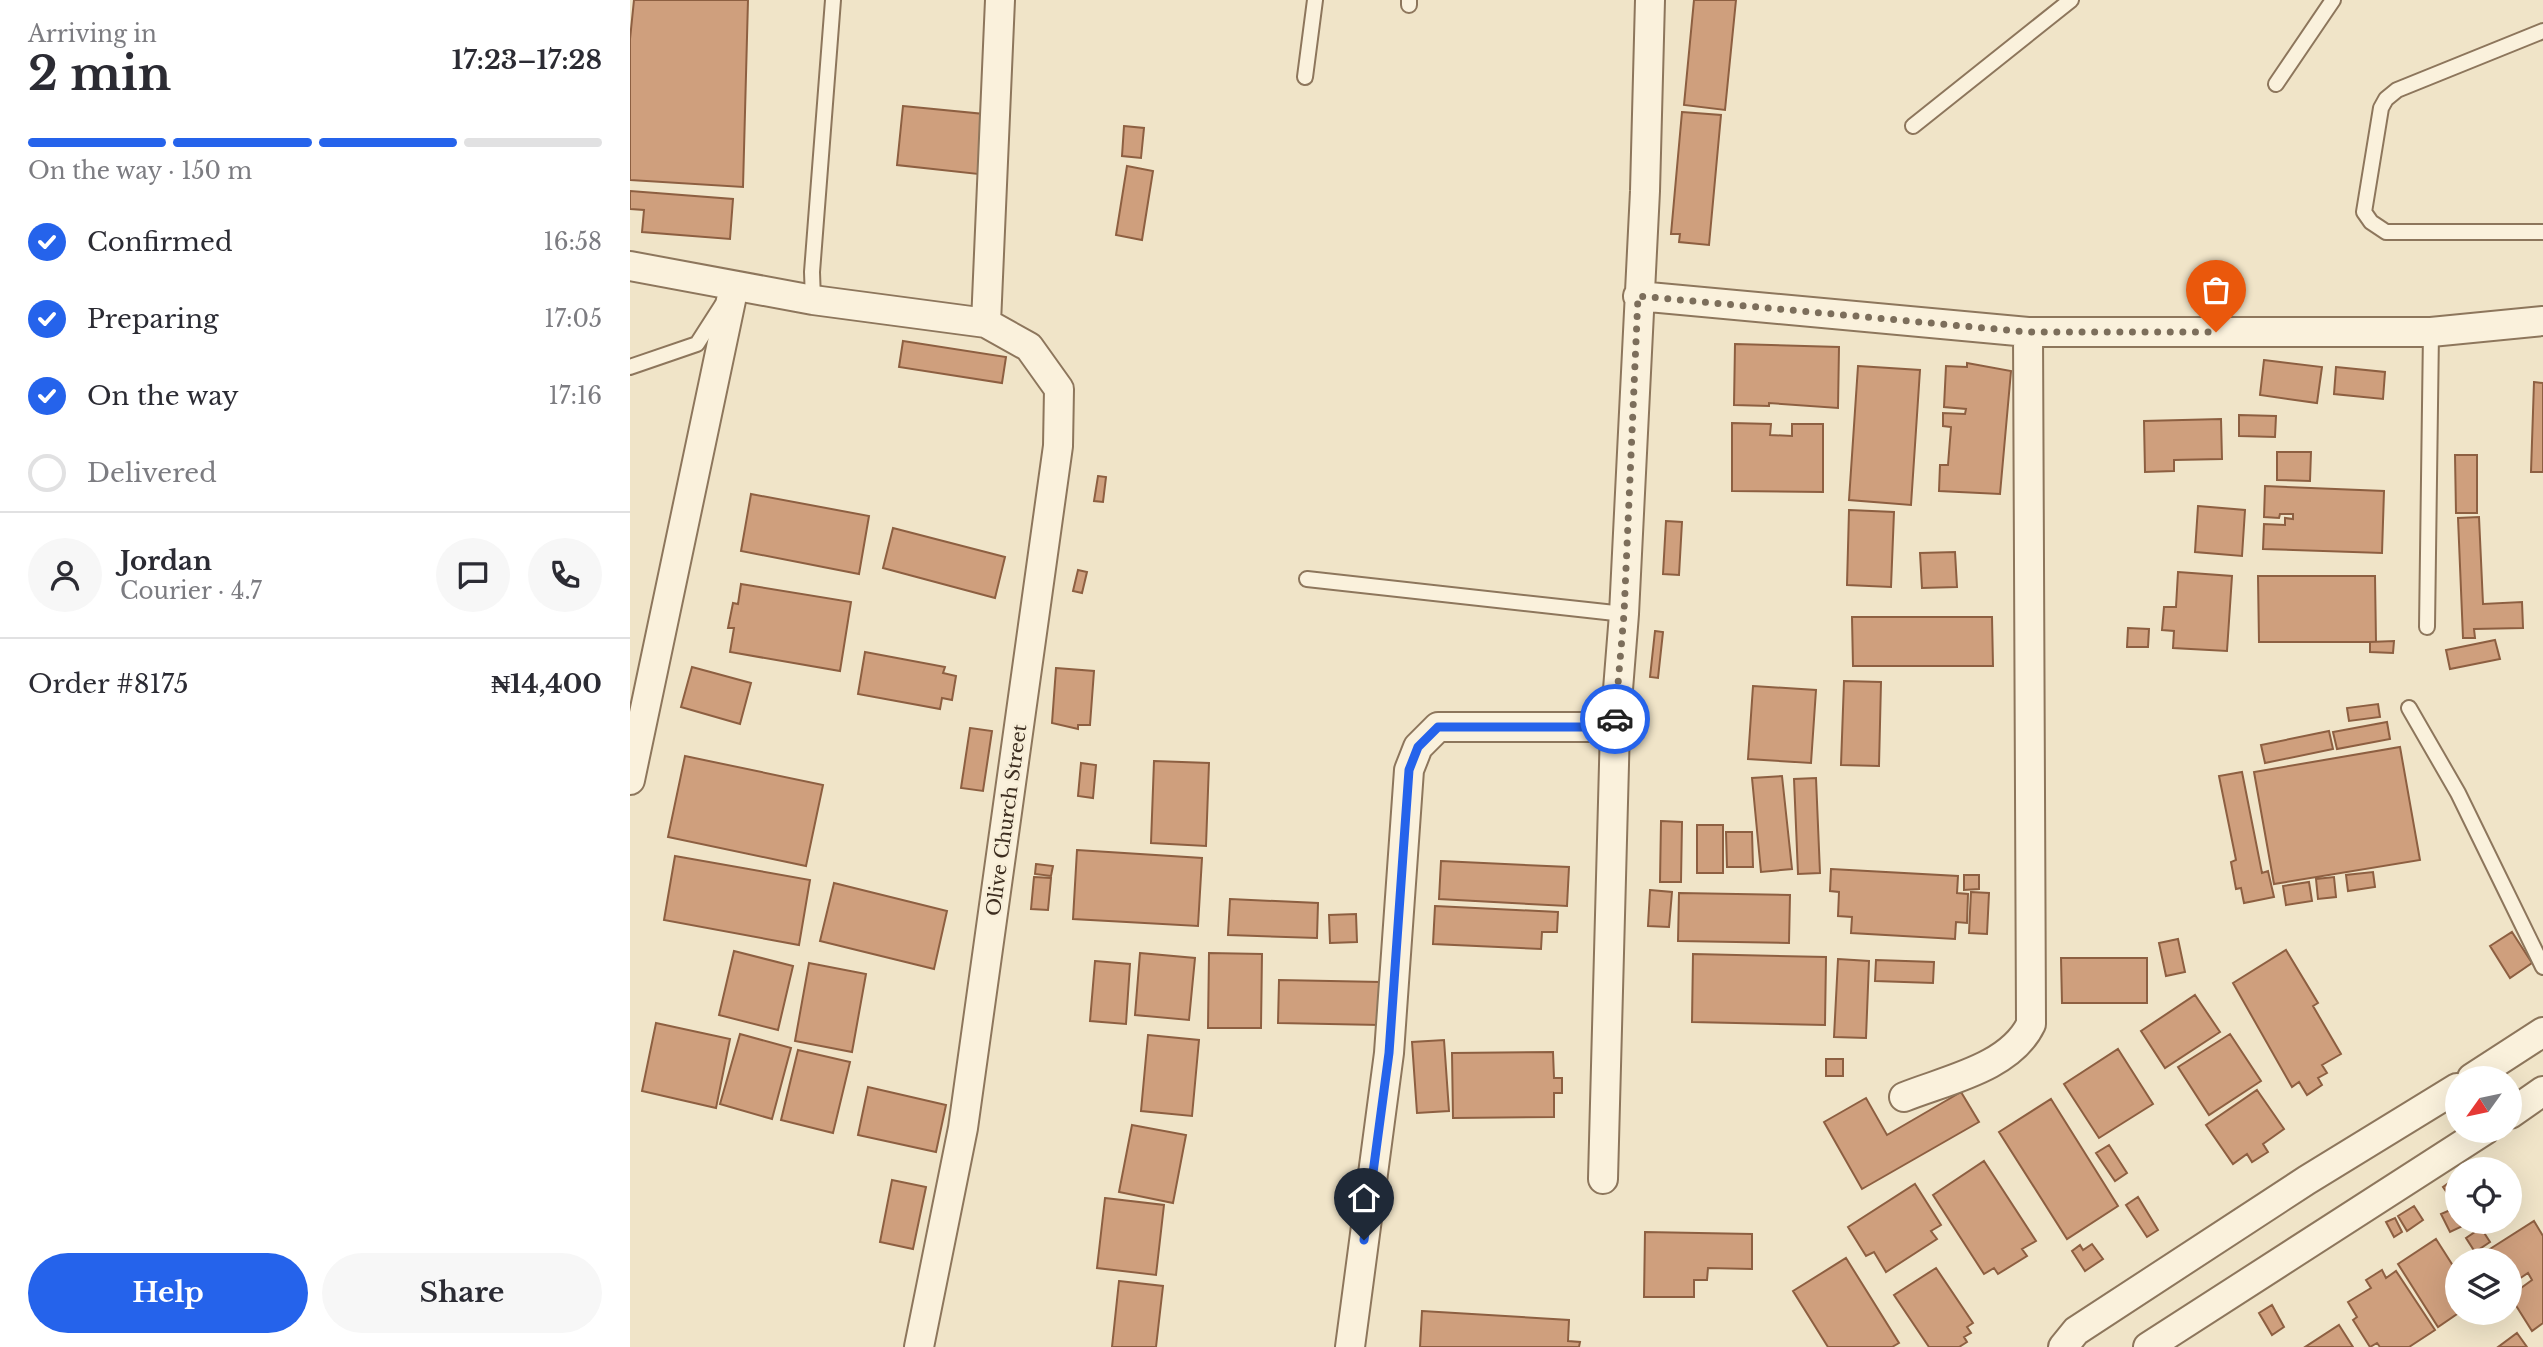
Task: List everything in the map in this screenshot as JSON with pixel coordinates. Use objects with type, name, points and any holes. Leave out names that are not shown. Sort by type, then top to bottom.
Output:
[{"type":"street","points":[[630,266],[813,300],[986,323],[1000,0]]},
{"type":"street","points":[[1603,1179],[1615,727],[1624,614],[1645,191],[1650,0]]},
{"type":"street","points":[[630,780],[734,286]]},
{"type":"street","points":[[1638,296],[2028,332],[2431,331],[2543,321]]},
{"type":"street","name":"Olive Church Street","points":[[919,1347],[963,1128],[1058,446],[1059,389],[1029,347],[986,323]]},
{"type":"street","points":[[1904,1097],[1989,1063],[2018,1045],[2031,1024],[2028,332]]},
{"type":"street","points":[[1350,1347],[1389,1053],[1409,770],[1418,747],[1438,727],[1615,727]]},
{"type":"street","points":[[2491,1066],[2543,1032]]},
{"type":"street","points":[[2522,1106],[2543,1091]]},
{"type":"street","points":[[2063,1347],[2076,1331],[2307,1180],[2445,1095]]},
{"type":"street","points":[[2148,1347],[2465,1143]]},
{"type":"lane","points":[[813,300],[812,272],[833,0]]},
{"type":"lane","points":[[1305,77],[1315,0]]},
{"type":"lane","points":[[1913,126],[2071,0]]},
{"type":"lane","points":[[2276,85],[2333,0]]},
{"type":"lane","points":[[2543,31],[2396,90],[2386,99],[2381,108],[2364,212],[2371,222],[2386,232],[2543,232]]},
{"type":"lane","points":[[630,367],[697,344],[734,286]]},
{"type":"lane","points":[[2427,627],[2431,331]]},
{"type":"lane","points":[[1307,579],[1624,614]]},
{"type":"lane","points":[[2409,708],[2458,793],[2543,967]]},
{"type":"building","points":[[634,0],[748,0],[743,187],[630,180],[630,39]]},
{"type":"building","points":[[1694,0],[1736,0],[1725,110],[1684,105]]},
{"type":"building","points":[[903,106],[984,114],[978,174],[897,165]]},
{"type":"building","points":[[1682,112],[1721,115],[1709,245],[1679,242],[1680,234],[1671,234]]},
{"type":"building","points":[[1124,126],[1144,128],[1141,158],[1122,156]]},
{"type":"building","points":[[1127,166],[1153,171],[1142,240],[1116,235]]},
{"type":"building","points":[[630,191],[733,199],[730,239],[642,232],[644,210],[630,209]]},
{"type":"building","points":[[903,341],[1006,357],[1002,383],[899,367]]},
{"type":"building","points":[[1735,344],[1839,347],[1838,408],[1769,403],[1769,406],[1734,405]]},
{"type":"building","points":[[2264,360],[2322,367],[2317,403],[2260,395]]},
{"type":"building","points":[[1967,363],[2011,371],[2000,494],[1939,491],[1940,465],[1948,465],[1951,427],[1943,426],[1943,413],[1965,414],[1966,409],[1944,407],[1946,366],[1967,367]]},
{"type":"building","points":[[1858,366],[1920,370],[1911,505],[1849,500]]},
{"type":"building","points":[[2336,367],[2385,372],[2383,399],[2334,394]]},
{"type":"building","points":[[2534,382],[2543,383],[2543,472],[2531,472]]},
{"type":"building","points":[[2239,415],[2276,416],[2275,437],[2239,436]]},
{"type":"building","points":[[2221,419],[2222,459],[2174,460],[2174,471],[2145,472],[2144,421]]},
{"type":"building","points":[[1732,423],[1771,424],[1770,435],[1792,436],[1792,424],[1823,424],[1823,492],[1732,491]]},
{"type":"building","points":[[2277,452],[2311,452],[2310,481],[2277,480]]},
{"type":"building","points":[[2455,455],[2477,455],[2477,513],[2456,513]]},
{"type":"building","points":[[1098,476],[1106,477],[1103,502],[1094,501]]},
{"type":"building","points":[[2265,486],[2384,491],[2382,553],[2263,549],[2264,524],[2285,525],[2285,518],[2293,519],[2293,514],[2280,514],[2279,518],[2264,517]]},
{"type":"building","points":[[751,494],[869,516],[859,574],[741,551]]},
{"type":"building","points":[[2198,506],[2245,510],[2242,556],[2195,552]]},
{"type":"building","points":[[1849,510],[1894,512],[1891,587],[1847,585]]},
{"type":"building","points":[[2479,517],[2483,604],[2522,602],[2523,628],[2474,629],[2475,638],[2463,638],[2458,518]]},
{"type":"building","points":[[1666,521],[1682,522],[1679,575],[1663,574]]},
{"type":"building","points":[[893,528],[1005,557],[995,598],[883,568]]},
{"type":"building","points":[[1955,552],[1957,587],[1922,588],[1920,553]]},
{"type":"building","points":[[1078,570],[1087,572],[1082,593],[1073,591]]},
{"type":"building","points":[[2178,572],[2232,576],[2227,651],[2173,648],[2174,631],[2162,630],[2164,607],[2176,607]]},
{"type":"building","points":[[2258,576],[2375,576],[2376,642],[2259,642]]},
{"type":"building","points":[[741,584],[851,602],[840,671],[730,652],[734,628],[728,628],[733,603],[738,604]]},
{"type":"building","points":[[1852,617],[1992,617],[1993,666],[1853,666]]},
{"type":"building","points":[[2128,628],[2149,629],[2148,647],[2127,647]]},
{"type":"building","points":[[1655,631],[1663,632],[1658,678],[1650,677]]},
{"type":"building","points":[[2495,640],[2500,659],[2450,669],[2446,650]]},
{"type":"building","points":[[2394,641],[2393,653],[2370,652],[2370,642]]},
{"type":"building","points":[[865,652],[945,667],[943,673],[956,676],[952,700],[942,698],[940,709],[858,694]]},
{"type":"building","points":[[692,667],[751,683],[740,724],[681,707]]},
{"type":"building","points":[[1056,668],[1094,671],[1090,725],[1078,725],[1078,729],[1052,723]]},
{"type":"building","points":[[1844,681],[1881,682],[1879,766],[1841,765]]},
{"type":"building","points":[[1753,686],[1816,690],[1811,763],[1748,759]]},
{"type":"building","points":[[2378,704],[2380,717],[2349,721],[2347,708]]},
{"type":"building","points":[[2387,722],[2390,739],[2337,749],[2333,732]]},
{"type":"building","points":[[970,728],[992,731],[983,791],[961,788]]},
{"type":"building","points":[[2329,731],[2333,749],[2265,763],[2261,745]]},
{"type":"building","points":[[2400,747],[2420,860],[2274,884],[2254,772]]},
{"type":"building","points":[[685,756],[823,785],[806,866],[668,837]]},
{"type":"building","points":[[1154,761],[1209,763],[1206,846],[1151,843]]},
{"type":"building","points":[[1081,763],[1096,765],[1093,798],[1078,796]]},
{"type":"building","points":[[2242,772],[2262,873],[2268,871],[2274,897],[2244,903],[2241,888],[2236,889],[2231,862],[2236,860],[2219,776]]},
{"type":"building","points":[[1782,776],[1792,869],[1761,872],[1752,778]]},
{"type":"building","points":[[1816,778],[1820,873],[1798,874],[1794,779]]},
{"type":"building","points":[[1661,821],[1682,822],[1681,882],[1660,882]]},
{"type":"building","points":[[1697,825],[1723,825],[1723,873],[1697,873]]},
{"type":"building","points":[[1726,832],[1752,832],[1753,867],[1727,867]]},
{"type":"building","points":[[1077,850],[1202,858],[1198,926],[1073,919]]},
{"type":"building","points":[[675,856],[810,880],[799,945],[664,920]]},
{"type":"building","points":[[1441,861],[1569,867],[1567,906],[1439,899]]},
{"type":"building","points":[[1036,864],[1053,866],[1051,876],[1035,874]]},
{"type":"building","points":[[1831,869],[1958,876],[1957,893],[1968,894],[1967,923],[1956,922],[1955,939],[1851,933],[1852,917],[1838,916],[1839,892],[1830,891]]},
{"type":"building","points":[[2373,872],[2375,887],[2348,891],[2346,875]]},
{"type":"building","points":[[1964,875],[1979,875],[1979,889],[1964,890]]},
{"type":"building","points":[[1034,877],[1051,878],[1048,910],[1031,909]]},
{"type":"building","points":[[2334,877],[2336,897],[2318,899],[2316,879]]},
{"type":"building","points":[[2309,882],[2312,901],[2286,905],[2283,886]]},
{"type":"building","points":[[834,883],[947,911],[934,969],[820,941]]},
{"type":"building","points":[[1650,890],[1672,892],[1669,927],[1648,926]]},
{"type":"building","points":[[1971,892],[1989,893],[1987,934],[1969,933]]},
{"type":"building","points":[[1679,893],[1790,895],[1789,943],[1678,941]]},
{"type":"building","points":[[1230,899],[1318,903],[1317,938],[1228,935]]},
{"type":"building","points":[[1435,906],[1558,912],[1557,932],[1542,932],[1541,949],[1433,944]]},
{"type":"building","points":[[1356,914],[1357,942],[1330,943],[1329,915]]},
{"type":"building","points":[[2512,932],[2532,963],[2510,978],[2490,946]]},
{"type":"building","points":[[2178,939],[2185,972],[2166,976],[2159,943]]},
{"type":"building","points":[[2286,950],[2318,1003],[2313,1006],[2341,1054],[2322,1065],[2327,1073],[2318,1078],[2322,1085],[2307,1095],[2299,1082],[2292,1087],[2233,983]]},
{"type":"building","points":[[734,951],[793,966],[778,1030],[719,1015]]},
{"type":"building","points":[[1140,953],[1195,958],[1189,1020],[1135,1015]]},
{"type":"building","points":[[1209,953],[1262,954],[1261,1028],[1208,1028]]},
{"type":"building","points":[[1693,954],[1826,957],[1825,1025],[1692,1022]]},
{"type":"building","points":[[2061,958],[2147,958],[2147,1003],[2062,1003]]},
{"type":"building","points":[[1838,959],[1869,961],[1866,1038],[1834,1037]]},
{"type":"building","points":[[1876,960],[1934,962],[1933,983],[1875,981]]},
{"type":"building","points":[[1095,961],[1130,964],[1126,1024],[1090,1021]]},
{"type":"building","points":[[809,963],[866,974],[852,1052],[795,1041]]},
{"type":"building","points":[[1279,980],[1381,982],[1380,1025],[1278,1023]]},
{"type":"building","points":[[2195,995],[2220,1032],[2165,1068],[2141,1031]]},
{"type":"building","points":[[656,1023],[730,1039],[716,1108],[642,1091]]},
{"type":"building","points":[[740,1034],[791,1048],[772,1119],[720,1104]]},
{"type":"building","points":[[2230,1034],[2261,1081],[2209,1115],[2178,1067]]},
{"type":"building","points":[[1148,1035],[1199,1040],[1192,1116],[1141,1111]]},
{"type":"building","points":[[1444,1040],[1449,1111],[1417,1113],[1412,1042]]},
{"type":"building","points":[[2118,1049],[2153,1104],[2099,1138],[2064,1084]]},
{"type":"building","points":[[798,1050],[850,1062],[833,1133],[781,1120]]},
{"type":"building","points":[[1553,1052],[1554,1078],[1562,1078],[1562,1093],[1554,1093],[1554,1117],[1453,1118],[1452,1053]]},
{"type":"building","points":[[1826,1059],[1843,1059],[1843,1076],[1826,1076]]},
{"type":"building","points":[[868,1087],[946,1105],[936,1152],[858,1135]]},
{"type":"building","points":[[2257,1090],[2284,1129],[2263,1144],[2268,1152],[2252,1162],[2247,1154],[2233,1164],[2206,1125]]},
{"type":"building","points":[[1961,1092],[1979,1122],[1862,1189],[1824,1122],[1866,1098],[1887,1135]]},
{"type":"building","points":[[2051,1099],[2118,1206],[2067,1239],[1999,1132]]},
{"type":"building","points":[[1132,1125],[1186,1135],[1173,1203],[1119,1192]]},
{"type":"building","points":[[2109,1145],[2127,1173],[2115,1181],[2096,1153]]},
{"type":"building","points":[[1984,1161],[2036,1241],[2022,1249],[2027,1256],[1998,1274],[1994,1268],[1984,1274],[1933,1195]]},
{"type":"building","points":[[892,1180],[926,1187],[913,1249],[880,1242]]},
{"type":"building","points":[[1915,1184],[1941,1225],[1931,1231],[1937,1239],[1886,1272],[1874,1252],[1866,1256],[1848,1227]]},
{"type":"building","points":[[2138,1197],[2158,1230],[2147,1237],[2126,1205]]},
{"type":"building","points":[[1105,1198],[1164,1205],[1156,1275],[1097,1268]]},
{"type":"building","points":[[2414,1206],[2423,1220],[2407,1231],[2398,1216]]},
{"type":"building","points":[[2395,1218],[2402,1232],[2394,1237],[2386,1222]]},
{"type":"building","points":[[2534,1221],[2543,1236],[2543,1323],[2532,1331],[2522,1315],[2522,1287],[2532,1280],[2528,1273],[2522,1277],[2522,1248],[2491,1248],[2514,1234],[2522,1234],[2522,1229]]},
{"type":"building","points":[[1645,1232],[1752,1234],[1752,1269],[1708,1268],[1707,1280],[1694,1280],[1694,1297],[1644,1297]]},
{"type":"building","points":[[2472,1234],[2485,1234],[2490,1242],[2481,1248],[2472,1248],[2466,1238]]},
{"type":"building","points":[[2436,1239],[2445,1253],[2445,1322],[2438,1327],[2398,1264]]},
{"type":"building","points":[[2092,1244],[2103,1259],[2085,1271],[2072,1251],[2080,1245],[2083,1250]]},
{"type":"building","points":[[1846,1258],[1899,1343],[1892,1347],[1828,1347],[1793,1291]]},
{"type":"building","points":[[1936,1268],[1973,1323],[1967,1327],[1971,1333],[1964,1337],[1967,1342],[1959,1347],[1929,1347],[1894,1295]]},
{"type":"building","points":[[2382,1270],[2386,1278],[2396,1271],[2435,1330],[2409,1347],[2380,1347],[2377,1343],[2370,1347],[2353,1320],[2357,1317],[2348,1302],[2371,1288],[2366,1280]]},
{"type":"building","points":[[1119,1281],[1163,1286],[1156,1347],[1112,1347]]},
{"type":"building","points":[[2272,1305],[2284,1327],[2272,1335],[2259,1313]]},
{"type":"building","points":[[1422,1311],[1569,1320],[1568,1341],[1580,1342],[1579,1347],[1420,1347]]},
{"type":"building","points":[[2339,1325],[2353,1347],[2305,1347]]},
{"type":"building","points":[[2517,1333],[2527,1347],[2498,1347]]},
{"type":"way so far","points":[[1615,719],[1624,614],[1638,296],[2028,332],[2216,332]]},
{"type":"route","points":[[1364,1240],[1389,1053],[1409,770],[1418,747],[1438,727],[1615,727],[1615,719]]}]
